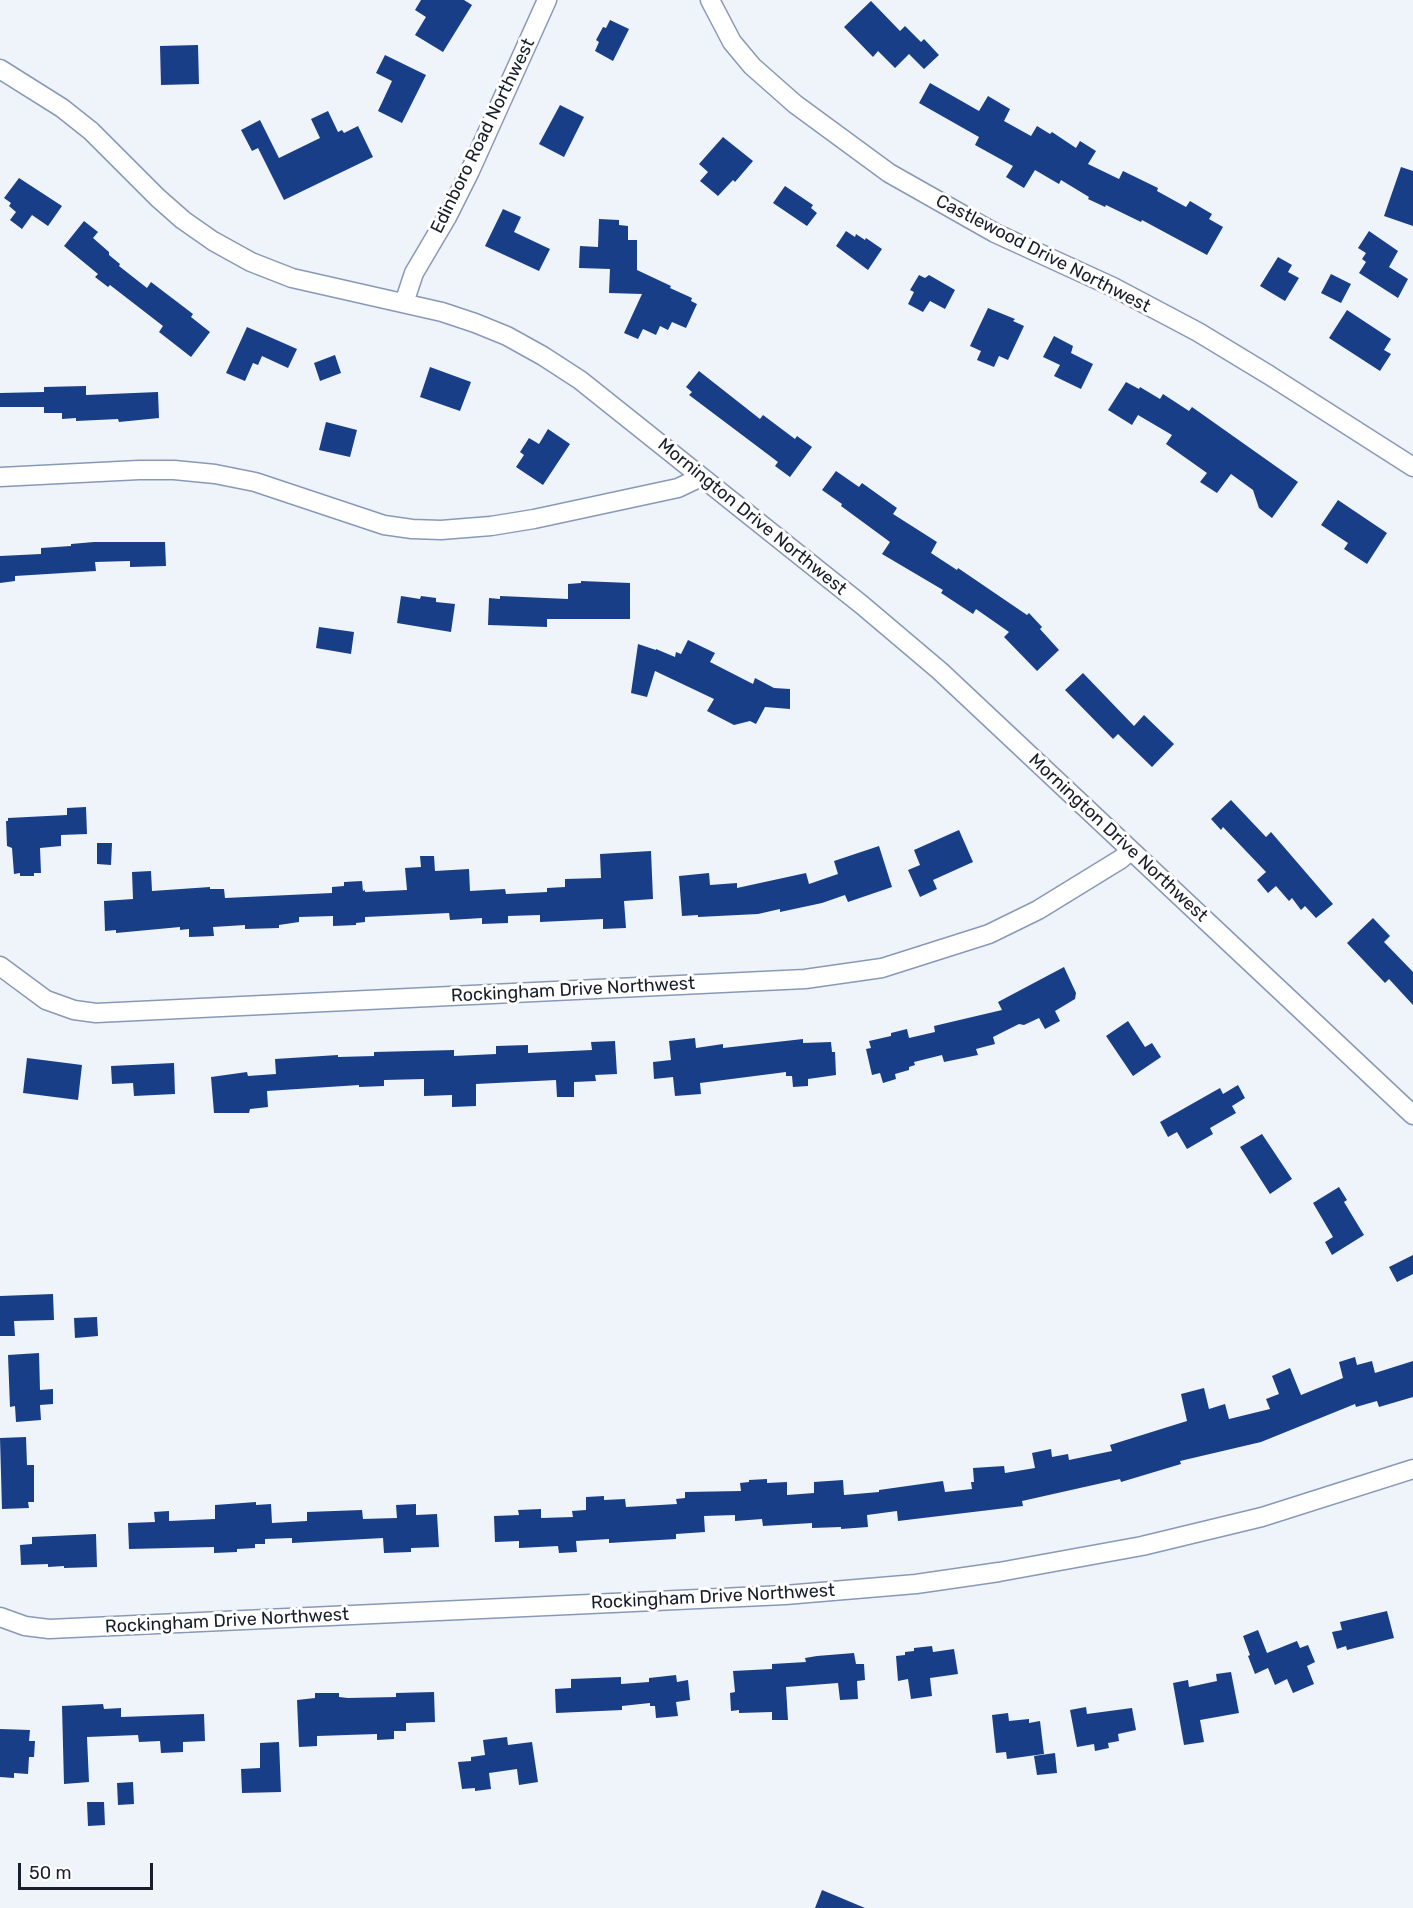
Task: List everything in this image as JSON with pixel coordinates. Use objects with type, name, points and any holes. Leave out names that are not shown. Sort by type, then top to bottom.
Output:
[{"type":"street","name":"Edinboro Road Northwest","points":[[404,303],[414,273],[447,217],[470,171],[547,0]]},
{"type":"street","name":"Castlewood Drive Northwest","points":[[710,0],[732,42],[752,66],[802,111],[889,173],[995,233],[1113,287],[1198,332],[1413,467]]},
{"type":"street","name":"Mornington Drive Northwest","points":[[0,69],[62,108],[91,131],[183,220],[213,241],[251,262],[292,278],[442,312],[475,323],[507,336],[580,380],[862,605],[940,671],[1413,1115]]},
{"type":"street","points":[[0,477],[139,470],[174,470],[215,474],[255,482],[384,525],[441,530],[491,526],[534,519],[678,488],[702,477]]},
{"type":"street","name":"Rockingham Drive Northwest","points":[[0,966],[46,1000],[74,1010],[96,1013],[805,979],[882,968],[989,934],[1038,910],[1120,859],[1130,850]]},
{"type":"street","name":"Rockingham Drive Northwest","points":[[0,1617],[25,1626],[49,1629],[773,1596],[916,1584],[999,1572],[1142,1546],[1262,1517],[1413,1469]]},
{"type":"building","points":[[421,0],[464,0],[472,5],[443,52],[415,35],[426,17],[415,10]]},
{"type":"building","points":[[871,1],[900,31],[905,26],[921,42],[924,39],[939,55],[924,69],[909,54],[895,68],[878,51],[873,57],[844,27]]},
{"type":"building","points":[[610,20],[629,29],[613,61],[595,51],[599,42],[596,40]]},
{"type":"building","points":[[198,45],[199,84],[161,85],[160,46]]},
{"type":"building","points":[[385,55],[426,75],[402,123],[378,111],[392,81],[376,73]]},
{"type":"building","points":[[930,83],[979,111],[988,96],[1010,109],[1004,121],[1031,136],[1037,126],[1050,134],[1052,132],[1076,148],[1080,141],[1096,151],[1088,164],[1119,179],[1123,171],[1158,188],[1157,191],[1186,207],[1190,201],[1212,214],[1209,219],[1223,227],[1207,255],[1142,220],[1141,222],[1106,205],[1105,207],[1088,199],[1089,197],[1061,180],[1059,184],[1035,170],[1024,188],[1006,177],[1013,166],[975,145],[979,137],[919,103]]},
{"type":"building","points":[[560,105],[584,117],[564,157],[539,144]]},
{"type":"building","points":[[328,111],[338,132],[342,130],[344,133],[358,126],[373,157],[284,200],[258,148],[252,151],[241,130],[260,120],[279,158],[320,138],[311,119]]},
{"type":"building","points":[[723,137],[753,161],[735,182],[733,180],[718,196],[700,181],[708,172],[699,164]]},
{"type":"building","points":[[1401,167],[1413,171],[1413,226],[1384,216]]},
{"type":"building","points":[[19,178],[62,206],[48,226],[32,215],[22,229],[10,220],[16,212],[9,206],[11,203],[4,198]]},
{"type":"building","points":[[785,186],[813,205],[811,208],[817,213],[807,226],[773,203]]},
{"type":"building","points":[[503,209],[521,217],[514,232],[550,249],[539,271],[485,246]]},
{"type":"building","points":[[599,219],[619,220],[619,225],[628,226],[628,240],[637,240],[637,270],[671,286],[670,288],[692,298],[691,301],[697,304],[686,328],[672,322],[668,330],[660,326],[656,335],[643,329],[638,339],[624,333],[642,294],[609,293],[610,269],[579,268],[580,246],[598,247]]},
{"type":"building","points":[[84,221],[98,232],[93,238],[109,252],[109,255],[120,264],[119,266],[147,288],[151,282],[193,314],[191,317],[210,332],[191,357],[159,332],[163,326],[110,285],[108,287],[95,277],[98,274],[64,246]]},
{"type":"building","points":[[846,231],[855,237],[856,234],[865,240],[866,238],[882,249],[868,270],[836,246]]},
{"type":"building","points":[[1369,231],[1398,251],[1389,267],[1408,279],[1398,298],[1359,273],[1366,262],[1362,259],[1366,253],[1358,248]]},
{"type":"building","points":[[1278,257],[1292,265],[1288,272],[1299,278],[1285,301],[1260,286]]},
{"type":"building","points":[[1331,274],[1351,284],[1341,303],[1321,293]]},
{"type":"building","points":[[919,275],[925,278],[929,275],[955,290],[945,309],[930,301],[923,312],[908,304],[914,292],[910,290]]},
{"type":"building","points":[[988,308],[1015,319],[1013,321],[1024,326],[1008,360],[999,356],[994,367],[977,360],[981,351],[970,346]]},
{"type":"building","points":[[1347,310],[1391,339],[1384,350],[1391,354],[1380,371],[1329,338]]},
{"type":"building","points":[[247,327],[297,349],[288,368],[262,356],[258,365],[253,363],[245,381],[226,373]]},
{"type":"building","points":[[1054,336],[1073,346],[1071,353],[1093,364],[1081,389],[1054,376],[1060,365],[1043,357]]},
{"type":"building","points":[[335,355],[341,373],[320,381],[314,363]]},
{"type":"building","points":[[430,367],[471,382],[460,411],[420,397]]},
{"type":"building","points":[[699,371],[760,419],[763,415],[795,439],[797,436],[812,447],[790,477],[775,466],[778,462],[689,395],[692,392],[686,387]]},
{"type":"building","points":[[1126,382],[1160,399],[1163,394],[1189,411],[1192,407],[1298,482],[1272,518],[1259,508],[1253,490],[1231,474],[1217,493],[1200,482],[1207,473],[1166,444],[1172,435],[1138,415],[1132,425],[1108,410]]},
{"type":"building","points":[[86,386],[86,395],[158,392],[159,418],[119,422],[118,419],[76,421],[76,418],[62,419],[62,413],[44,413],[44,407],[0,407],[0,393],[44,392],[44,387]]},
{"type":"building","points":[[326,422],[357,430],[350,457],[319,450]]},
{"type":"building","points":[[548,429],[570,444],[543,485],[516,467],[524,455],[520,452],[529,438],[539,444]]},
{"type":"building","points":[[836,471],[859,487],[862,483],[897,508],[893,514],[937,542],[931,553],[957,570],[958,568],[1027,615],[1029,613],[1059,650],[1037,671],[1004,637],[1009,632],[976,609],[973,614],[941,593],[943,590],[882,554],[890,542],[822,490]]},
{"type":"building","points":[[1338,500],[1387,533],[1367,564],[1344,549],[1348,543],[1321,525]]},
{"type":"building","points":[[94,542],[165,542],[166,566],[130,567],[130,561],[95,562],[96,571],[15,576],[15,581],[0,583],[0,556],[41,554],[41,548]]},
{"type":"building","points":[[581,581],[630,583],[630,619],[547,619],[547,627],[488,625],[489,598],[500,599],[500,596],[568,599],[568,584],[581,583]]},
{"type":"building","points":[[401,596],[420,599],[421,596],[436,598],[436,602],[455,604],[451,632],[397,623]]},
{"type":"building","points":[[319,627],[354,632],[351,654],[316,648]]},
{"type":"building","points":[[688,640],[715,653],[710,662],[753,684],[755,678],[774,688],[790,689],[790,709],[765,707],[756,724],[750,721],[734,725],[707,711],[714,699],[655,671],[647,697],[631,693],[638,644],[675,657],[676,652],[681,654]]},
{"type":"building","points":[[1083,673],[1134,726],[1144,715],[1174,744],[1152,767],[1118,734],[1113,739],[1065,690]]},
{"type":"building","points":[[1231,800],[1266,837],[1271,832],[1333,904],[1316,918],[1305,906],[1301,910],[1292,898],[1289,901],[1276,886],[1268,893],[1257,880],[1266,872],[1223,827],[1221,830],[1211,819]]},
{"type":"building","points":[[86,807],[87,834],[61,835],[61,846],[40,848],[41,873],[34,873],[34,876],[14,874],[12,848],[7,846],[6,821],[8,818],[67,815],[67,808]]},
{"type":"building","points":[[959,830],[973,862],[933,880],[937,889],[920,897],[908,870],[920,865],[914,850]]},
{"type":"building","points":[[97,843],[112,843],[111,865],[97,864]]},
{"type":"building","points":[[879,846],[892,887],[848,902],[845,895],[822,903],[780,912],[780,909],[758,914],[682,916],[679,876],[709,873],[710,885],[737,883],[737,888],[806,873],[809,884],[838,874],[834,861]]},
{"type":"building","points":[[651,851],[653,899],[624,901],[626,928],[603,929],[603,919],[540,922],[540,915],[508,916],[508,923],[482,924],[482,918],[450,920],[449,913],[365,917],[365,922],[356,923],[356,925],[333,926],[333,916],[299,917],[299,922],[279,925],[279,928],[245,929],[245,925],[213,927],[214,936],[189,937],[189,929],[180,930],[180,927],[116,933],[116,930],[105,931],[104,901],[133,899],[132,872],[151,871],[152,891],[210,887],[210,889],[224,889],[225,898],[332,893],[332,887],[344,886],[344,882],[362,881],[365,892],[407,890],[405,868],[421,867],[420,856],[434,856],[435,871],[469,869],[470,891],[505,889],[506,894],[547,892],[547,888],[565,887],[565,879],[601,878],[600,854]]},
{"type":"building","points":[[1373,918],[1390,936],[1384,942],[1413,972],[1413,1005],[1389,979],[1385,983],[1347,943]]},
{"type":"building","points":[[1064,967],[1076,993],[1075,999],[1055,1011],[1060,1021],[1045,1029],[1039,1018],[1024,1025],[1019,1024],[993,1037],[995,1044],[976,1049],[978,1055],[944,1062],[942,1055],[914,1062],[915,1065],[909,1067],[909,1070],[895,1074],[896,1079],[883,1083],[880,1073],[872,1075],[866,1049],[871,1048],[869,1041],[891,1036],[891,1033],[907,1029],[909,1038],[935,1032],[934,1026],[1002,1010],[998,1002]]},
{"type":"building","points":[[1128,1021],[1145,1047],[1152,1043],[1161,1057],[1133,1076],[1106,1036]]},
{"type":"building","points":[[695,1038],[696,1048],[723,1044],[723,1048],[803,1039],[803,1043],[831,1042],[832,1052],[835,1052],[836,1075],[808,1079],[808,1086],[793,1087],[792,1076],[786,1076],[786,1072],[700,1083],[701,1094],[675,1096],[673,1077],[654,1079],[653,1062],[671,1060],[669,1041]]},
{"type":"building","points":[[615,1041],[617,1074],[595,1075],[596,1081],[574,1082],[574,1097],[557,1097],[556,1080],[476,1084],[476,1106],[452,1107],[452,1095],[424,1096],[424,1079],[384,1080],[384,1086],[359,1087],[359,1085],[267,1091],[268,1107],[250,1109],[249,1113],[214,1113],[211,1077],[247,1072],[248,1076],[276,1074],[275,1059],[338,1055],[338,1057],[374,1056],[374,1052],[454,1050],[454,1056],[496,1054],[496,1046],[528,1045],[528,1053],[592,1050],[591,1042]]},
{"type":"building","points":[[27,1058],[82,1065],[78,1100],[23,1093]]},
{"type":"building","points":[[174,1063],[175,1094],[134,1096],[133,1083],[112,1084],[111,1066]]},
{"type":"building","points":[[1238,1085],[1245,1098],[1232,1106],[1236,1113],[1210,1128],[1213,1134],[1187,1149],[1177,1132],[1168,1137],[1160,1122],[1220,1088],[1223,1094]]},
{"type":"building","points":[[1262,1134],[1292,1179],[1270,1194],[1240,1147]]},
{"type":"building","points":[[1339,1187],[1347,1200],[1344,1202],[1364,1235],[1332,1255],[1325,1242],[1333,1237],[1313,1203]]},
{"type":"building","points":[[1413,1255],[1413,1274],[1397,1282],[1389,1267]]},
{"type":"building","points":[[53,1294],[54,1320],[14,1321],[15,1336],[0,1336],[0,1296]]},
{"type":"building","points":[[97,1317],[98,1336],[75,1338],[74,1318]]},
{"type":"building","points":[[39,1353],[40,1390],[53,1389],[53,1404],[40,1405],[41,1420],[16,1422],[15,1406],[10,1407],[8,1355]]},
{"type":"building","points":[[1355,1357],[1357,1365],[1372,1361],[1375,1373],[1413,1361],[1413,1397],[1379,1407],[1377,1401],[1356,1407],[1355,1404],[1261,1442],[1180,1461],[1181,1464],[1121,1482],[1120,1479],[1022,1501],[1023,1506],[898,1521],[897,1511],[867,1515],[868,1527],[841,1529],[841,1527],[812,1528],[812,1523],[763,1526],[762,1519],[735,1521],[735,1515],[704,1516],[705,1532],[676,1534],[676,1539],[609,1543],[609,1539],[576,1541],[577,1552],[559,1553],[558,1546],[519,1548],[519,1541],[495,1542],[494,1516],[519,1515],[518,1510],[541,1509],[541,1518],[573,1517],[572,1511],[586,1510],[586,1497],[604,1496],[604,1500],[625,1499],[626,1507],[677,1504],[676,1499],[685,1498],[685,1492],[741,1491],[740,1483],[767,1479],[767,1483],[787,1482],[787,1495],[814,1493],[814,1482],[843,1480],[844,1495],[879,1492],[879,1490],[943,1481],[945,1492],[972,1489],[973,1468],[1004,1466],[1005,1473],[1035,1468],[1032,1453],[1051,1449],[1052,1457],[1068,1454],[1069,1460],[1112,1451],[1110,1445],[1187,1421],[1181,1394],[1204,1388],[1209,1409],[1225,1404],[1229,1419],[1270,1409],[1266,1399],[1279,1394],[1272,1376],[1290,1368],[1301,1395],[1343,1378],[1339,1362]]},
{"type":"building","points":[[26,1437],[27,1465],[34,1465],[34,1502],[28,1502],[29,1508],[2,1509],[0,1438]]},
{"type":"building","points":[[256,1502],[256,1505],[271,1504],[272,1523],[307,1521],[307,1512],[362,1510],[363,1519],[397,1518],[396,1505],[416,1504],[416,1515],[437,1514],[439,1547],[411,1548],[411,1552],[384,1553],[383,1538],[292,1543],[292,1538],[265,1539],[265,1544],[255,1544],[255,1548],[237,1549],[237,1552],[214,1553],[214,1547],[129,1549],[128,1523],[155,1522],[154,1512],[169,1511],[169,1521],[215,1519],[215,1505]]},
{"type":"building","points":[[96,1534],[97,1567],[64,1568],[64,1566],[48,1567],[48,1564],[21,1565],[20,1545],[32,1544],[32,1537]]},
{"type":"building","points":[[1387,1611],[1394,1638],[1347,1650],[1346,1646],[1337,1649],[1332,1632],[1342,1630],[1340,1622]]},
{"type":"building","points":[[1258,1630],[1267,1653],[1297,1641],[1300,1648],[1308,1645],[1315,1662],[1307,1666],[1314,1684],[1293,1693],[1287,1679],[1275,1685],[1268,1668],[1255,1674],[1243,1636]]},
{"type":"building","points":[[932,1646],[933,1652],[954,1649],[958,1674],[930,1678],[932,1696],[911,1699],[908,1679],[898,1681],[896,1656],[914,1651],[914,1648]]},
{"type":"building","points":[[854,1653],[856,1664],[864,1664],[865,1680],[857,1681],[858,1699],[840,1700],[838,1683],[786,1687],[788,1720],[772,1720],[772,1712],[739,1713],[739,1710],[731,1711],[730,1693],[735,1692],[733,1671],[772,1669],[772,1664],[806,1662],[805,1658]]},
{"type":"building","points":[[1231,1672],[1239,1713],[1200,1720],[1204,1742],[1184,1745],[1173,1683],[1188,1680],[1189,1687],[1217,1681],[1216,1674]]},
{"type":"building","points":[[676,1675],[677,1682],[688,1680],[690,1700],[676,1702],[678,1716],[656,1718],[655,1706],[650,1706],[650,1703],[622,1706],[622,1710],[556,1713],[555,1689],[571,1688],[571,1679],[621,1677],[621,1684],[649,1682],[649,1678]]},
{"type":"building","points":[[434,1692],[435,1722],[406,1723],[406,1731],[394,1731],[394,1739],[377,1740],[377,1734],[317,1736],[317,1746],[299,1747],[297,1700],[315,1698],[315,1693],[339,1693],[339,1697],[348,1698],[396,1697],[396,1693]]},
{"type":"building","points":[[103,1704],[104,1709],[121,1708],[121,1717],[204,1714],[205,1741],[183,1742],[183,1752],[161,1753],[160,1741],[139,1742],[138,1735],[87,1737],[89,1782],[64,1784],[62,1706]]},
{"type":"building","points":[[1086,1707],[1087,1714],[1132,1708],[1136,1730],[1118,1734],[1119,1741],[1108,1743],[1109,1748],[1095,1751],[1094,1744],[1077,1747],[1070,1710]]},
{"type":"building","points":[[1008,1713],[1009,1721],[1029,1719],[1029,1723],[1040,1721],[1044,1754],[1007,1759],[1006,1752],[996,1753],[992,1715]]},
{"type":"building","points":[[0,1729],[30,1730],[29,1741],[35,1741],[34,1757],[29,1757],[28,1774],[14,1773],[14,1778],[0,1777]]},
{"type":"building","points":[[507,1737],[508,1745],[532,1742],[538,1782],[519,1785],[517,1769],[489,1773],[491,1789],[475,1791],[475,1788],[462,1789],[458,1762],[471,1761],[471,1757],[485,1755],[483,1740]]},
{"type":"building","points":[[279,1742],[281,1792],[242,1793],[241,1769],[260,1768],[260,1743]]},
{"type":"building","points":[[1055,1753],[1057,1773],[1037,1775],[1034,1756]]},
{"type":"building","points":[[133,1782],[134,1804],[118,1805],[117,1783]]},
{"type":"building","points":[[87,1802],[104,1802],[105,1825],[88,1826]]},
{"type":"building","points":[[822,1890],[865,1908],[815,1908]]}]
